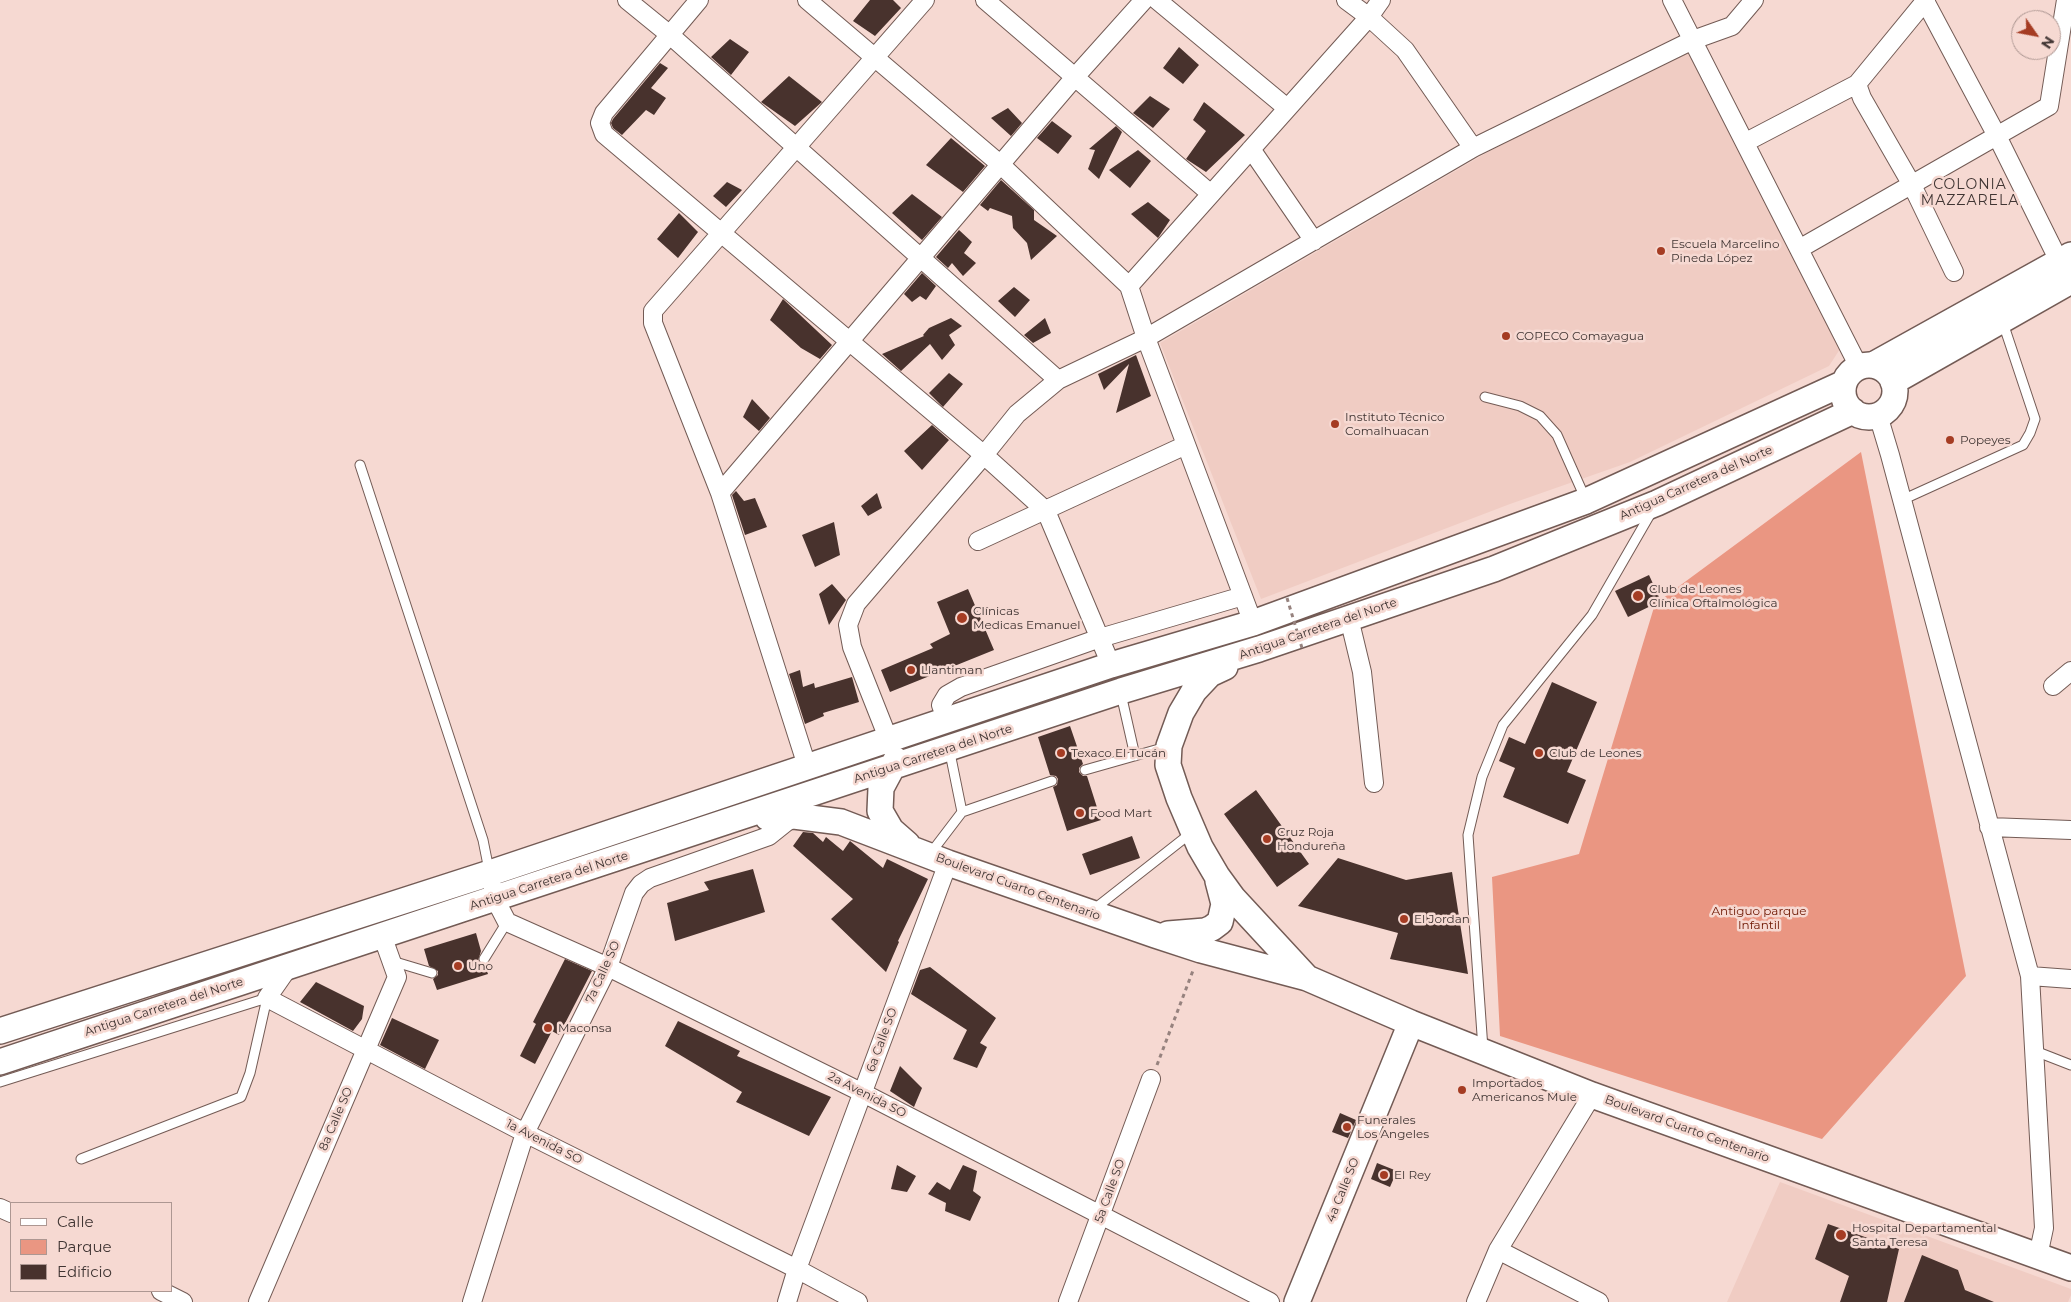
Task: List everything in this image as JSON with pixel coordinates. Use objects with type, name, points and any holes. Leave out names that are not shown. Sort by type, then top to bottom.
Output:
[{"type":"main road","points":[[1893,382],[2002,320],[2067,266]]},
{"type":"main road","name":"Antigua Carretera del Norte","points":[[0,1031],[490,873],[1111,664],[1253,623],[1586,500],[1859,372],[2067,266]]},
{"type":"main road","points":[[1885,371],[1893,382],[1894,398],[1890,405],[1878,415],[1860,416],[1847,405],[1844,397],[1859,372],[1885,371]]},
{"type":"main road","name":"Antigua Carretera del Norte","points":[[0,1062],[1121,691],[1259,650],[1494,569],[1657,503],[1853,411]]},
{"type":"main road","name":"Boulevard Cuarto Centenario","points":[[1259,650],[1210,674],[1194,691],[1181,713],[1169,746],[1168,765],[1193,832],[1217,876],[1233,898],[1306,978]]},
{"type":"main road","points":[[914,730],[880,788],[880,810],[891,830],[930,855]]},
{"type":"main road","name":"Boulevard Cuarto Centenario","points":[[728,822],[794,816],[841,822],[1155,935],[1201,950],[1306,978],[1411,1023],[1592,1094],[2071,1268]]},
{"type":"main road","points":[[1155,935],[1205,931],[1220,922],[1224,904],[1217,876]]},
{"type":"main road","points":[[290,965],[338,922]]},
{"type":"main road","name":"4a Calle SO","points":[[1297,1302],[1411,1023]]},
{"type":"street","points":[[627,0],[670,35],[1058,380]]},
{"type":"street","points":[[700,0],[604,113],[600,123],[604,134],[984,455],[1046,511],[1111,664]]},
{"type":"street","points":[[807,0],[1000,164],[1129,286],[1146,338],[1253,623]]},
{"type":"street","points":[[807,766],[720,493],[653,323],[653,311],[924,0]]},
{"type":"street","points":[[985,0],[1211,194]]},
{"type":"street","points":[[720,493],[1000,164],[1144,0]]},
{"type":"street","points":[[1157,0],[1287,108]]},
{"type":"street","points":[[1346,0],[1369,17],[1406,50],[1473,148]]},
{"type":"street","points":[[1129,286],[1369,17],[1381,0]]},
{"type":"street","points":[[1672,0],[1746,142],[1859,372]]},
{"type":"street","points":[[888,738],[852,647],[848,625],[856,604],[1018,414],[1058,380],[1146,338],[1473,148],[1693,40],[1732,26],[1754,0]]},
{"type":"street","points":[[1799,249],[2049,106],[2066,0]]},
{"type":"street","points":[[1746,142],[1857,84],[1925,1],[2067,266]]},
{"type":"street","points":[[1857,84],[1862,98],[1912,185],[1954,272]]},
{"type":"street","points":[[1251,149],[1314,241]]},
{"type":"street","points":[[1878,415],[2030,976],[2044,1228],[2038,1256]]},
{"type":"street","points":[[978,541],[1186,445]]},
{"type":"street","points":[[946,719],[941,705],[947,695],[961,687],[1100,638],[1243,596]]},
{"type":"street","points":[[1349,618],[1362,672],[1374,783]]},
{"type":"street","points":[[2053,686],[2071,671]]},
{"type":"street","name":"7a Calle SO","points":[[472,1302],[524,1133],[608,967],[634,893],[641,884],[650,878],[769,836],[794,816]]},
{"type":"street","points":[[1989,827],[2071,830]]},
{"type":"street","name":"6a Calle SO","points":[[787,1302],[797,1269],[863,1093],[930,855]]},
{"type":"street","points":[[490,873],[496,899],[507,922]]},
{"type":"street","name":"2a Avenida SO","points":[[507,922],[608,967],[863,1093],[1270,1302]]},
{"type":"street","name":"8a Calle SO","points":[[258,1302],[397,977],[382,935]]},
{"type":"street","points":[[267,998],[290,965]]},
{"type":"street","points":[[2030,976],[2071,979]]},
{"type":"street","name":"1a Avenida SO","points":[[267,998],[524,1133],[797,1269],[858,1302]]},
{"type":"street","name":"5a Calle SO","points":[[1068,1302],[1151,1080]]},
{"type":"street","points":[[1476,1302],[1498,1250],[1592,1094]]},
{"type":"street","points":[[1498,1250],[1599,1302]]},
{"type":"street","points":[[163,1292],[183,1302]]},
{"type":"lane","points":[[1902,500],[2023,445],[2030,433],[2035,419],[2002,320]]},
{"type":"lane","points":[[1485,397],[1520,406],[1540,416],[1557,435],[1586,500]]},
{"type":"lane","points":[[360,465],[483,840],[490,873]]},
{"type":"lane","points":[[1483,1052],[1468,835],[1482,777],[1503,725],[1592,615],[1657,503]]},
{"type":"lane","points":[[1121,691],[1135,756]]},
{"type":"lane","points":[[1085,770],[1169,746]]},
{"type":"lane","points":[[949,748],[962,812]]},
{"type":"lane","points":[[930,855],[962,812],[1052,781]]},
{"type":"lane","points":[[1090,912],[1193,832]]},
{"type":"lane","points":[[484,959],[507,922]]},
{"type":"lane","points":[[392,961],[432,973]]},
{"type":"lane","points":[[0,1082],[267,998]]},
{"type":"lane","points":[[81,1159],[241,1097],[250,1073],[267,998]]},
{"type":"lane","points":[[2035,1051],[2071,1065]]},
{"type":"path","points":[[1287,598],[1302,648]]},
{"type":"path","points":[[1151,1080],[1201,950]]},
{"type":"shaded area","points":[[1688,52],[1840,349],[1829,366],[1630,462],[1510,504],[1261,599],[1160,343],[1488,152]]},
{"type":"shaded area","name":"Hospital Departamental Santa Teresa","points":[[1780,1182],[2071,1289],[2071,1295],[2068,1302],[1727,1302]]},
{"type":"green space","name":"Antiguo parque Infantil","points":[[1861,452],[1966,976],[1822,1139],[1500,1036],[1492,877],[1579,854],[1655,604]]},
{"type":"building","points":[[870,0],[893,0],[901,8],[875,36],[853,21]]},
{"type":"building","points":[[730,39],[749,52],[731,75],[711,57]]},
{"type":"building","points":[[1179,47],[1199,65],[1183,84],[1163,68]]},
{"type":"building","points":[[660,63],[668,68],[651,88],[666,98],[654,115],[646,110],[622,135],[613,128],[611,123],[613,119]]},
{"type":"building","points":[[789,76],[822,102],[795,126],[761,102]]},
{"type":"building","points":[[1150,96],[1170,109],[1153,128],[1133,113]]},
{"type":"building","points":[[1204,102],[1245,135],[1206,172],[1186,159],[1206,131],[1193,120]]},
{"type":"building","points":[[1008,108],[1022,123],[1011,136],[991,118]]},
{"type":"building","points":[[1052,121],[1072,136],[1058,154],[1037,138]]},
{"type":"building","points":[[1116,126],[1122,132],[1099,179],[1088,169],[1095,150],[1089,149]]},
{"type":"building","points":[[951,138],[985,166],[963,192],[926,165]]},
{"type":"building","points":[[1138,150],[1151,161],[1130,188],[1109,170]]},
{"type":"building","points":[[1001,180],[1034,210],[1034,220],[1057,236],[1031,260],[1027,243],[1013,228],[1012,216],[990,208],[988,211],[980,205]]},
{"type":"building","points":[[727,182],[742,190],[726,207],[713,196]]},
{"type":"building","points":[[912,194],[942,217],[922,240],[892,213]]},
{"type":"building","points":[[1148,202],[1170,220],[1158,238],[1131,214]]},
{"type":"building","points":[[679,213],[698,232],[678,258],[657,239]]},
{"type":"building","points":[[959,230],[972,242],[964,253],[976,263],[963,276],[952,263],[948,268],[936,257]]},
{"type":"building","points":[[922,273],[936,286],[926,300],[920,296],[912,302],[904,294]]},
{"type":"building","points":[[1014,287],[1030,300],[1015,317],[998,301]]},
{"type":"building","points":[[783,299],[832,345],[820,359],[801,348],[770,320]]},
{"type":"building","points":[[951,318],[962,326],[949,335],[955,345],[942,360],[930,344],[901,371],[882,354],[924,336],[929,328]]},
{"type":"building","points":[[1045,318],[1051,333],[1033,343],[1024,335]]},
{"type":"building","points":[[1136,355],[1151,396],[1116,413],[1129,364],[1104,390],[1098,374]]},
{"type":"building","points":[[949,373],[963,384],[943,407],[929,393]]},
{"type":"building","points":[[752,399],[770,418],[759,431],[743,417]]},
{"type":"building","points":[[932,425],[949,440],[922,470],[904,451]]},
{"type":"building","points":[[736,491],[744,501],[755,498],[767,527],[745,535],[732,495]]},
{"type":"building","points":[[877,493],[882,508],[868,516],[861,506]]},
{"type":"building","points":[[834,522],[840,555],[815,567],[802,535]]},
{"type":"building","name":"Club de Leones Clínica Oftalmológica","points":[[1649,575],[1661,601],[1628,617],[1615,591]]},
{"type":"building","points":[[832,584],[846,600],[829,625],[819,594]]},
{"type":"building","points":[[968,589],[994,650],[890,692],[881,670],[933,648],[930,644],[950,634],[937,602]]},
{"type":"building","points":[[800,670],[803,687],[814,683],[815,688],[852,677],[859,702],[823,713],[824,716],[805,724],[789,674]]},
{"type":"building","name":"Club de Leones","points":[[1552,682],[1597,702],[1567,772],[1586,780],[1568,824],[1503,797],[1515,768],[1499,761],[1509,737],[1525,744]]},
{"type":"building","name":"Texaco El Tucán","points":[[1070,726],[1083,764],[1079,768],[1079,772],[1083,776],[1087,776],[1101,820],[1067,831],[1053,787],[1057,785],[1058,779],[1056,776],[1050,775],[1038,737]]},
{"type":"building","name":"Cruz Roja Hondureña","points":[[1256,790],[1309,864],[1277,887],[1224,814]]},
{"type":"building","points":[[803,832],[813,833],[823,842],[826,837],[843,851],[850,841],[883,868],[887,859],[928,879],[898,941],[886,972],[831,919],[853,899],[793,846]]},
{"type":"building","points":[[1132,836],[1140,858],[1090,875],[1082,854]]},
{"type":"building","name":"El Jordan","points":[[1338,858],[1406,880],[1452,872],[1468,974],[1390,959],[1398,933],[1298,906]]},
{"type":"building","points":[[753,869],[765,912],[675,941],[667,903],[709,890],[704,882]]},
{"type":"building","name":"Uno","points":[[476,933],[481,951],[478,961],[481,965],[485,965],[488,974],[437,990],[433,979],[438,975],[438,971],[429,966],[424,949]]},
{"type":"building","points":[[565,959],[592,971],[559,1035],[552,1031],[535,1064],[520,1056],[536,1024],[533,1022]]},
{"type":"building","points":[[930,967],[996,1018],[980,1043],[987,1047],[977,1068],[953,1059],[967,1030],[911,994],[920,970]]},
{"type":"building","points":[[316,982],[364,1006],[362,1019],[353,1031],[300,1002]]},
{"type":"building","points":[[392,1018],[439,1040],[425,1069],[380,1045]]},
{"type":"building","points":[[678,1021],[740,1051],[737,1056],[831,1097],[809,1136],[736,1102],[742,1092],[665,1046]]},
{"type":"building","points":[[900,1066],[922,1088],[914,1107],[890,1091]]},
{"type":"building","name":"Funerales Los Angeles","points":[[1340,1113],[1356,1120],[1348,1138],[1332,1132]]},
{"type":"building","name":"El Rey","points":[[1377,1163],[1397,1171],[1390,1187],[1371,1179]]},
{"type":"building","points":[[897,1165],[916,1176],[907,1192],[891,1189]]},
{"type":"building","points":[[963,1165],[977,1171],[973,1191],[981,1197],[970,1221],[945,1211],[946,1203],[928,1194],[937,1182],[950,1190]]},
{"type":"building","points":[[1828,1224],[1899,1249],[1887,1302],[1840,1302],[1849,1276],[1815,1259]]},
{"type":"building","points":[[1922,1255],[1958,1270],[1965,1290],[1994,1302],[1904,1302]]},
{"type":"place","name":"Escuela Marcelino Pineda López","points":[[1661,251]]},
{"type":"place","name":"COPECO Comayagua","points":[[1506,336]]},
{"type":"place","name":"Instituto Técnico Comalhuacan","points":[[1335,424]]},
{"type":"place","name":"Popeyes","points":[[1950,440]]},
{"type":"place","name":"Club de Leones Clínica Oftalmológica","points":[[1638,596]]},
{"type":"place","name":"Clínicas Medicas Emanuel","points":[[962,618]]},
{"type":"place","name":"Llantiman","points":[[911,670]]},
{"type":"place","name":"Texaco El Tucán","points":[[1061,753]]},
{"type":"place","name":"Club de Leones","points":[[1539,753]]},
{"type":"place","name":"Food Mart","points":[[1080,813]]},
{"type":"place","name":"Cruz Roja Hondureña","points":[[1267,839]]},
{"type":"place","name":"El Jordan","points":[[1404,919]]},
{"type":"place","name":"Uno","points":[[458,966]]},
{"type":"place","name":"Maconsa","points":[[548,1028]]},
{"type":"place","name":"Importados Americanos Mule","points":[[1462,1090]]},
{"type":"place","name":"Funerales Los Angeles","points":[[1347,1127]]},
{"type":"place","name":"El Rey","points":[[1384,1175]]},
{"type":"place","name":"Hospital Departamental Santa Teresa","points":[[1841,1235]]},
{"type":"district","name":"COLONIA MAZZARELA","points":[[1970,194]]}]
